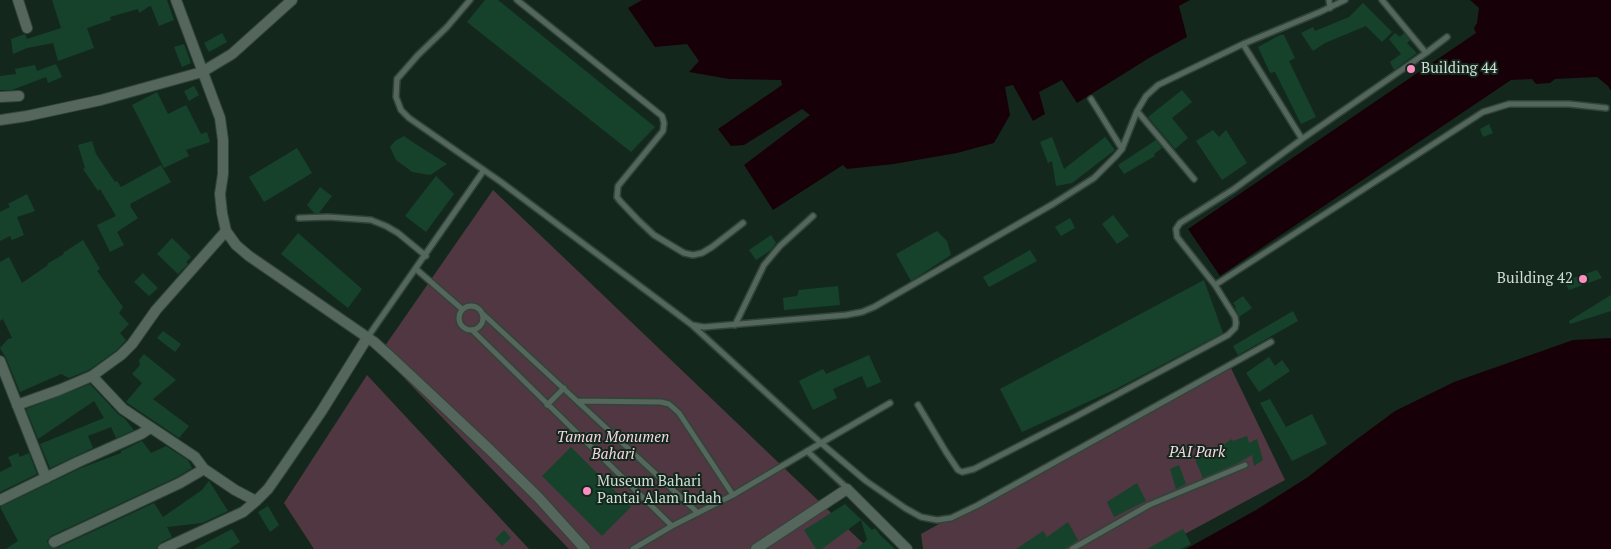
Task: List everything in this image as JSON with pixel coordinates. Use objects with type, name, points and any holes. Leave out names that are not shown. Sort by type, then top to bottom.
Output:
[{"type":"street","points":[[18,0],[27,28]]},
{"type":"street","points":[[176,0],[220,118],[223,162],[220,194],[226,231],[236,244],[256,262],[367,338],[394,360],[538,497],[585,549]]},
{"type":"street","points":[[0,120],[101,100],[202,72],[232,54],[292,0]]},
{"type":"street","points":[[0,97],[19,96]]},
{"type":"street","points":[[17,406],[92,376],[112,363],[126,350],[156,310],[226,231]]},
{"type":"street","points":[[163,549],[243,512],[268,489],[321,412],[367,338]]},
{"type":"street","points":[[0,361],[46,478]]},
{"type":"street","points":[[92,376],[124,409],[194,457],[204,469],[235,490],[256,501]]},
{"type":"street","points":[[0,500],[78,462],[142,434],[150,428]]},
{"type":"street","points":[[54,542],[180,483],[204,469]]},
{"type":"street","points":[[756,549],[848,488],[907,549]]},
{"type":"lane","points":[[470,0],[448,27],[397,79],[396,97],[400,110],[408,118],[484,170],[692,325],[821,443],[866,481],[905,508],[921,516],[937,520],[950,518],[978,505],[1271,342]]},
{"type":"lane","points":[[517,0],[662,116],[664,123],[663,131],[618,186],[617,197],[638,220],[654,235],[684,253],[693,255],[702,253],[712,247],[743,223]]},
{"type":"lane","points":[[1329,0],[1330,8]]},
{"type":"lane","points":[[692,325],[704,327],[735,325],[846,315],[862,312],[874,307],[1094,178],[1122,149],[1137,111],[1146,96],[1158,85],[1243,44],[1345,0]]},
{"type":"lane","points":[[1382,0],[1426,53]]},
{"type":"lane","points":[[918,405],[946,452],[958,470],[962,472],[974,469],[1075,418],[1228,335],[1235,328],[1235,317],[1215,285],[1177,237],[1176,229],[1180,223],[1234,189],[1446,37]]},
{"type":"lane","points":[[1243,44],[1302,139]]},
{"type":"lane","points":[[1090,99],[1122,149]]},
{"type":"lane","points":[[1215,285],[1483,112],[1509,104],[1569,104],[1606,108]]},
{"type":"lane","points":[[1137,111],[1194,178]]},
{"type":"lane","points":[[367,338],[426,256],[484,170]]},
{"type":"lane","points":[[735,325],[764,265],[780,246],[813,216]]},
{"type":"lane","points":[[299,218],[328,217],[371,220],[398,233],[426,256]]},
{"type":"lane","points":[[416,269],[462,309]]},
{"type":"lane","points":[[672,526],[472,330],[462,325],[459,320],[462,309],[467,306],[474,306],[479,309],[698,513]]},
{"type":"lane","points":[[472,330],[481,324],[483,314]]},
{"type":"lane","points":[[547,405],[564,388]]},
{"type":"lane","points":[[577,401],[661,402],[669,404],[679,413],[733,495]]},
{"type":"lane","points":[[633,549],[672,526],[733,495],[890,402]]},
{"type":"lane","points":[[807,451],[848,488]]},
{"type":"lane","points":[[1072,549],[1149,505],[1245,465]]},
{"type":"green space","name":"Taman Monumen Bahari","points":[[493,190],[869,549],[569,549],[380,353]]},
{"type":"green space","name":"PAI Park","points":[[1228,362],[1285,480],[1157,549],[923,549],[921,534]]},
{"type":"green space","points":[[367,375],[529,549],[314,549],[284,503]]},
{"type":"shaded area","points":[[642,0],[1190,0],[1179,6],[1187,37],[1149,58],[1077,103],[1062,80],[1039,92],[1045,114],[1033,121],[1013,85],[1005,87],[1010,115],[994,143],[957,153],[894,164],[847,169],[843,165],[773,210],[744,165],[810,115],[802,109],[744,145],[731,146],[718,129],[782,85],[781,80],[729,79],[689,72],[699,61],[687,44],[655,47],[628,8]]},
{"type":"shaded area","points":[[1470,0],[1611,0],[1611,91],[1597,77],[1555,79],[1550,83],[1536,84],[1532,79],[1511,80],[1220,276],[1188,229],[1476,33],[1474,28],[1477,23],[1479,8]]},
{"type":"shaded area","points":[[1611,338],[1611,549],[1186,549],[1256,510],[1308,477],[1395,411],[1454,382],[1573,340]]},
{"type":"building","points":[[52,0],[167,0],[174,20],[159,26],[151,6],[139,13],[138,9],[110,17],[111,20],[87,28],[94,48],[58,61],[53,43],[27,48],[13,54],[11,39],[25,34],[27,39],[61,28]]},
{"type":"building","points":[[485,0],[498,0],[655,127],[631,152],[467,22]]},
{"type":"building","points":[[1363,3],[1392,32],[1382,42],[1366,26],[1325,43],[1313,51],[1301,33],[1313,27],[1315,31],[1349,17]]},
{"type":"building","points":[[222,33],[227,42],[209,52],[204,43]]},
{"type":"building","points":[[1395,33],[1400,37],[1404,33],[1410,40],[1407,43],[1417,53],[1394,70],[1390,62],[1401,54],[1389,39]]},
{"type":"building","points":[[1280,35],[1284,35],[1295,58],[1289,61],[1316,117],[1301,124],[1275,72],[1270,73],[1258,47]]},
{"type":"building","points":[[184,44],[191,63],[182,67],[174,47]]},
{"type":"building","points":[[56,64],[62,77],[48,83],[46,77],[12,90],[0,90],[0,76],[16,74],[15,69],[35,65],[37,71]]},
{"type":"building","points":[[194,86],[199,95],[189,101],[184,91]]},
{"type":"building","points":[[1182,90],[1192,102],[1172,118],[1188,138],[1175,149],[1148,117]]},
{"type":"building","points":[[157,92],[168,114],[186,105],[201,134],[207,132],[210,142],[186,150],[189,156],[164,168],[132,105]]},
{"type":"building","points":[[1489,124],[1493,133],[1483,137],[1480,129]]},
{"type":"building","points":[[1213,130],[1219,137],[1226,130],[1247,163],[1222,180],[1196,141]]},
{"type":"building","points":[[404,136],[447,164],[430,175],[412,172],[396,160],[390,147],[395,141]]},
{"type":"building","points":[[1052,137],[1064,169],[1105,137],[1115,150],[1072,183],[1056,186],[1052,161],[1048,163],[1040,142]]},
{"type":"building","points":[[1156,140],[1162,148],[1154,154],[1155,156],[1124,174],[1118,165]]},
{"type":"building","points":[[92,141],[96,154],[115,182],[117,181],[121,187],[161,165],[171,182],[130,204],[138,218],[117,232],[124,245],[110,252],[97,225],[116,216],[100,189],[98,191],[83,169],[85,168],[78,145]]},
{"type":"building","points":[[297,148],[312,173],[264,202],[249,177]]},
{"type":"building","points":[[436,176],[454,194],[426,232],[405,216]]},
{"type":"building","points":[[320,187],[332,196],[319,213],[314,213],[307,205]]},
{"type":"building","points":[[27,194],[35,211],[17,217],[24,235],[12,240],[10,236],[0,241],[0,212],[10,207],[8,204]]},
{"type":"building","points":[[1113,215],[1129,236],[1117,244],[1102,224]]},
{"type":"building","points":[[1070,218],[1075,228],[1061,236],[1055,227]]},
{"type":"building","points":[[937,231],[947,241],[951,255],[911,281],[896,254]]},
{"type":"building","points":[[298,233],[362,289],[348,308],[281,254]]},
{"type":"building","points":[[771,235],[776,243],[771,250],[756,260],[749,250]]},
{"type":"building","points":[[172,238],[191,257],[186,262],[188,264],[178,274],[157,254]]},
{"type":"building","points":[[83,240],[100,269],[97,271],[123,307],[119,313],[129,324],[120,333],[126,340],[117,350],[89,370],[69,378],[61,374],[20,392],[0,348],[8,339],[12,338],[3,319],[0,321],[0,262],[9,257],[22,283]]},
{"type":"building","points":[[1030,250],[1037,261],[989,287],[983,277]]},
{"type":"building","name":"Building 42","points":[[1597,270],[1602,278],[1569,290],[1564,281]]},
{"type":"building","points":[[143,273],[158,288],[149,296],[134,282]]},
{"type":"building","points":[[1204,280],[1223,333],[1116,389],[1022,432],[1000,389]]},
{"type":"building","points":[[838,286],[840,305],[784,310],[783,298],[797,296],[799,290]]},
{"type":"building","points":[[1611,295],[1611,311],[1570,324],[1569,321]]},
{"type":"building","points":[[1243,296],[1252,308],[1239,317],[1233,303]]},
{"type":"building","points":[[1293,311],[1298,321],[1238,355],[1233,346]]},
{"type":"building","points":[[163,331],[181,344],[175,352],[157,338]]},
{"type":"building","points":[[144,354],[176,380],[153,399],[189,426],[179,438],[126,402],[142,383],[132,374],[140,365],[139,360]]},
{"type":"building","points":[[869,355],[881,382],[867,388],[862,376],[833,389],[837,398],[813,410],[799,381],[823,369],[826,374]]},
{"type":"building","points":[[1269,357],[1275,366],[1282,360],[1290,371],[1259,392],[1246,373]]},
{"type":"building","points":[[90,384],[134,430],[116,438],[111,427],[88,436],[93,448],[50,468],[40,444],[104,418],[94,401],[38,439],[26,409]]},
{"type":"building","points":[[1270,399],[1286,427],[1312,414],[1327,444],[1292,461],[1260,403]]},
{"type":"building","points":[[1247,436],[1249,443],[1257,439],[1263,460],[1254,466],[1252,455],[1203,478],[1196,458],[1216,450],[1232,439],[1233,441]]},
{"type":"building","points":[[142,441],[151,453],[166,446],[188,460],[192,468],[177,477],[51,536],[47,541],[50,547],[57,548],[154,503],[163,517],[202,490],[209,481],[228,511],[202,523],[167,527],[172,537],[160,543],[156,549],[6,549],[18,541],[0,507],[81,468],[121,453],[121,451]]},
{"type":"building","name":"Museum Bahari Pantai Alam Indah","points":[[571,447],[631,507],[602,536],[542,476]]},
{"type":"building","points":[[18,453],[20,457],[29,453],[37,474],[0,492],[0,472],[12,466],[8,457]]},
{"type":"building","points":[[1179,465],[1186,484],[1176,489],[1170,469]]},
{"type":"building","points":[[1137,483],[1146,501],[1114,517],[1107,502]]},
{"type":"building","points":[[845,504],[872,530],[875,528],[895,549],[856,549],[867,540],[861,520],[822,549],[816,549],[804,530]]},
{"type":"building","points":[[268,506],[279,525],[270,532],[258,512]]},
{"type":"building","points":[[1068,522],[1078,540],[1065,549],[1016,549],[1043,531],[1047,537]]},
{"type":"building","points":[[232,529],[240,542],[229,549],[194,549]]},
{"type":"building","points":[[1183,529],[1191,544],[1181,549],[1147,549]]},
{"type":"building","points":[[504,530],[511,538],[502,546],[495,539]]},
{"type":"place","name":"Building 44","points":[[1411,69]]},
{"type":"place","name":"Building 42","points":[[1583,279]]},
{"type":"place","name":"Museum Bahari Pantai Alam Indah","points":[[587,491]]}]
